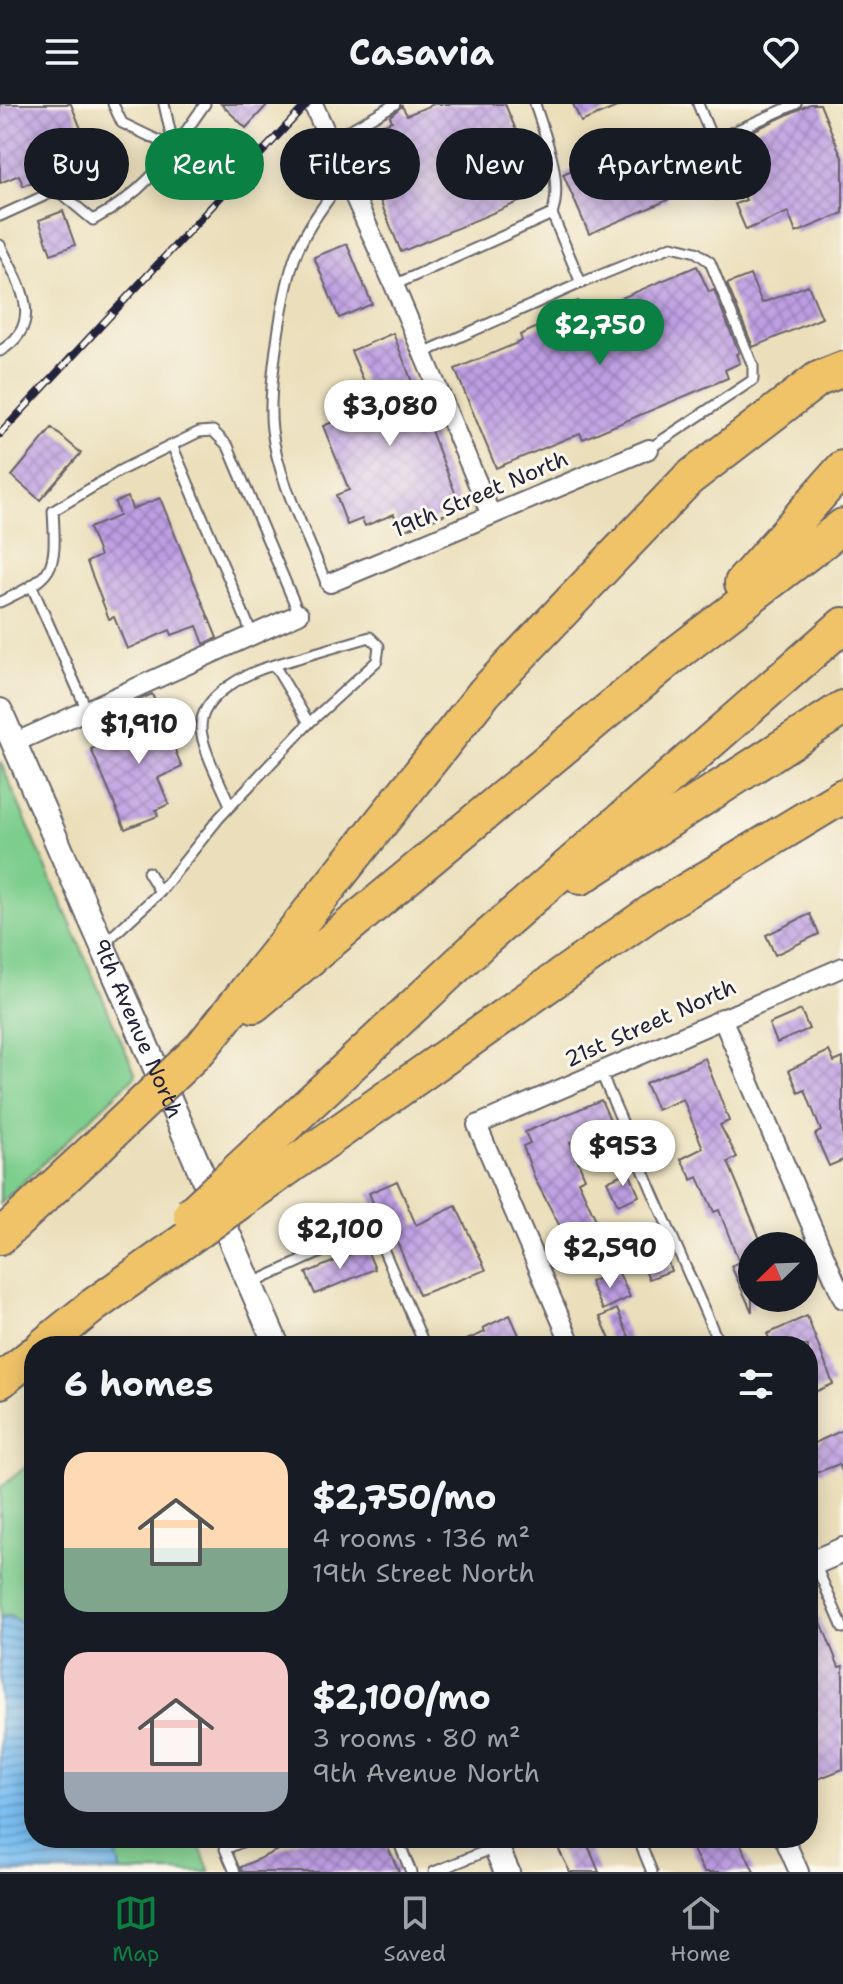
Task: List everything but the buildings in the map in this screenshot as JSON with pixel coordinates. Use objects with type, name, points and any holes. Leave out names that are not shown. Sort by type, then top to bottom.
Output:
[{"type":"highway","points":[[201,1048],[485,692],[688,479],[818,379],[843,369]]},
{"type":"highway","points":[[677,653],[843,468]]},
{"type":"highway","points":[[0,1237],[201,1048],[677,653],[843,526]]},
{"type":"highway","points":[[55,1336],[237,1188],[483,941],[843,625]]},
{"type":"highway","points":[[483,941],[843,708]]},
{"type":"highway","points":[[237,1188],[656,909],[843,796]]},
{"type":"highway","points":[[0,1381],[24,1362]]},
{"type":"street","points":[[313,104],[323,128]]},
{"type":"street","points":[[356,200],[491,515]]},
{"type":"street","name":"19th Street North","points":[[330,583],[649,449]]},
{"type":"street","points":[[14,743],[299,614]]},
{"type":"street","name":"9th Avenue North","points":[[0,711],[273,1336]]},
{"type":"street","name":"21st Street North","points":[[568,1336],[477,1125],[843,967]]},
{"type":"street","points":[[722,1018],[843,1299]]},
{"type":"street","points":[[818,1557],[843,1550]]},
{"type":"street","points":[[497,1848],[507,1872]]},
{"type":"street","points":[[788,1848],[799,1872]]},
{"type":"lane","points":[[113,104],[122,123],[145,134]]},
{"type":"lane","points":[[164,104],[169,128]]},
{"type":"lane","points":[[188,128],[205,104]]},
{"type":"lane","points":[[353,128],[395,104]]},
{"type":"lane","points":[[535,104],[551,159],[556,202],[552,214],[581,283]]},
{"type":"lane","points":[[698,104],[708,128]]},
{"type":"lane","points":[[742,128],[796,104]]},
{"type":"lane","points":[[0,216],[57,190],[93,220],[126,202],[145,184]]},
{"type":"lane","points":[[329,200],[310,227],[294,260],[272,380],[271,429],[279,460],[325,580],[330,583]]},
{"type":"lane","points":[[394,285],[552,214]]},
{"type":"lane","points":[[0,245],[27,302],[24,326],[0,351]]},
{"type":"lane","points":[[423,353],[672,246],[696,252],[710,262],[753,366],[753,380],[649,449]]},
{"type":"lane","points":[[0,602],[32,587],[47,574],[55,550],[53,511],[121,470],[199,432],[213,431],[228,446],[299,614]]},
{"type":"lane","points":[[172,445],[253,636]]},
{"type":"lane","points":[[32,587],[87,710]]},
{"type":"lane","points":[[103,945],[141,914],[230,805],[309,723],[377,661],[379,646],[370,637],[252,671],[209,704],[201,728],[230,805]]},
{"type":"lane","points":[[274,665],[309,723]]},
{"type":"lane","points":[[148,872],[160,892]]},
{"type":"lane","points":[[600,1071],[716,1336]]},
{"type":"lane","points":[[250,1285],[374,1228],[421,1336]]},
{"type":"lane","points":[[818,1576],[843,1628]]},
{"type":"lane","points":[[227,1848],[225,1849],[235,1872]]},
{"type":"lane","points":[[401,1848],[411,1872]]},
{"type":"lane","points":[[434,1872],[482,1848]]},
{"type":"lane","points":[[642,1848],[652,1872]]},
{"type":"green space","points":[[0,761],[136,1075],[0,1204]]},
{"type":"green space","points":[[24,1468],[24,1848],[200,1848],[210,1872],[0,1872],[0,1488]]},
{"type":"water","points":[[10,1616],[24,1625],[24,1848],[115,1848],[121,1872],[0,1872],[0,1617]]},
{"type":"railway","points":[[0,434],[307,104]]}]
